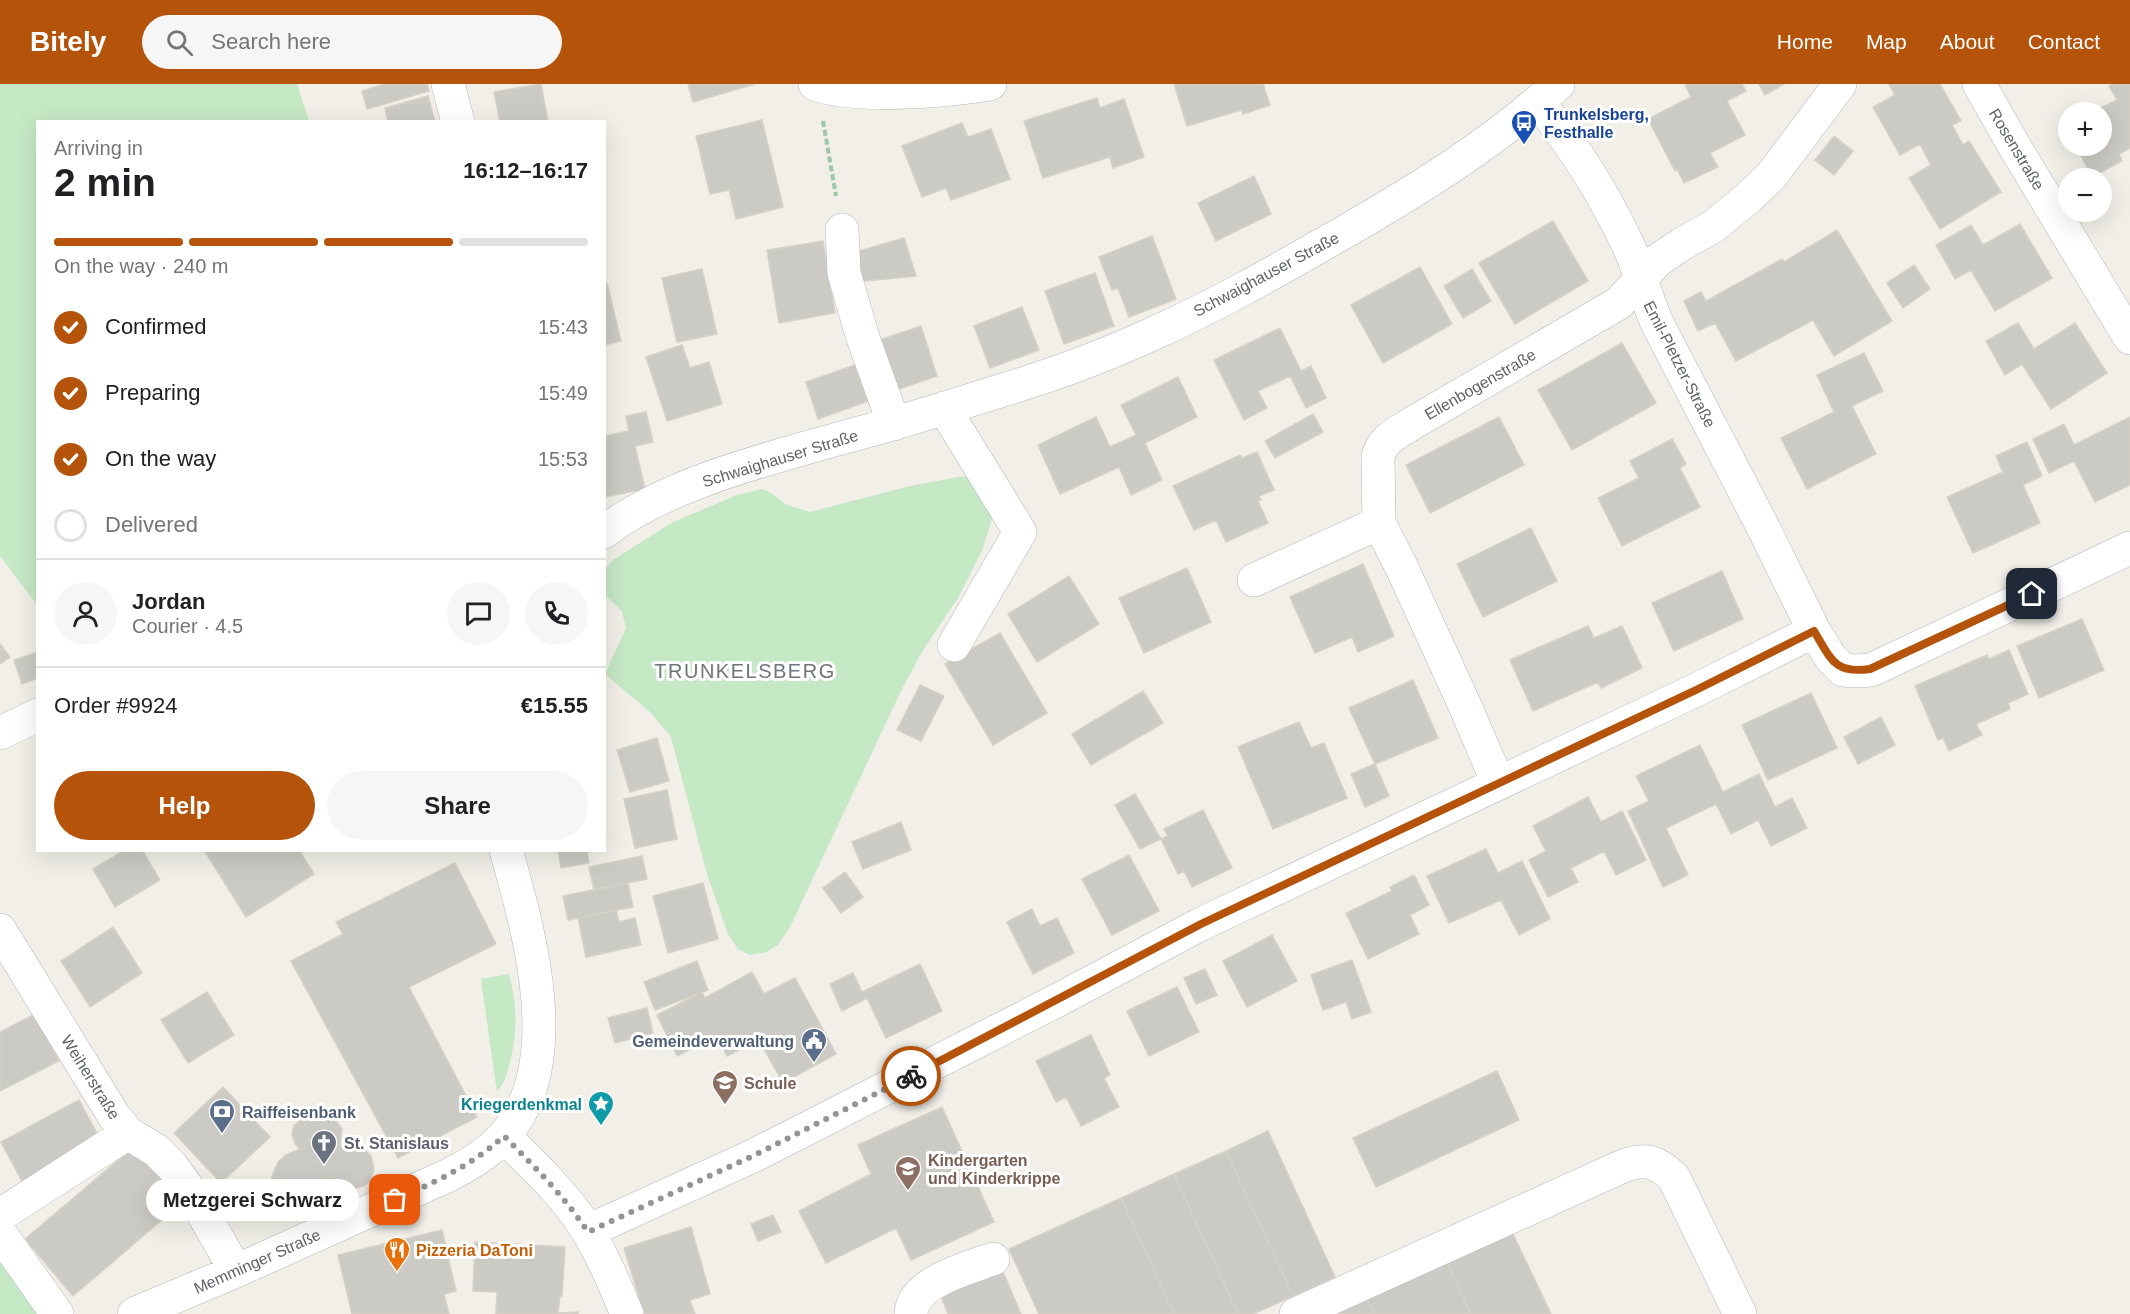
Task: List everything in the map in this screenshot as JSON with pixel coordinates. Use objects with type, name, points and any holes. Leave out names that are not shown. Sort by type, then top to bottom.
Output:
[{"type":"street","points":[[447,84],[457,120]]},
{"type":"street","points":[[816,84],[831,90],[878,91],[962,88],[990,84]]},
{"type":"street","points":[[1641,278],[1658,260],[1714,226],[1772,175],[1840,84]]},
{"type":"street","name":"Rosenstraße","points":[[1979,84],[2130,338]]},
{"type":"street","name":"Emil-Pletzer-Straße","points":[[1548,93],[1563,132],[1583,162],[1629,246],[1657,323],[1814,631]]},
{"type":"street","name":"Schwaighauser Straße","points":[[606,530],[650,504],[701,482],[762,460],[894,424],[1035,379],[1150,335],[1228,297],[1378,212],[1495,136],[1548,93]]},
{"type":"street","points":[[842,230],[844,273],[863,338],[894,424]]},
{"type":"street","name":"Ellenbogenstraße","points":[[1498,783],[1402,568],[1379,523],[1378,457],[1384,442],[1619,303],[1641,278]]},
{"type":"street","points":[[944,408],[1020,532],[954,645]]},
{"type":"street","points":[[1254,580],[1379,523]]},
{"type":"street","points":[[588,1232],[755,1155],[1201,924],[1696,690],[1814,631],[1831,658],[1843,669],[1857,671],[1870,669],[2130,548]]},
{"type":"street","points":[[0,733],[36,716]]},
{"type":"street","points":[[507,852],[535,976],[539,1045],[528,1095],[504,1136],[561,1195],[588,1232],[627,1314]]},
{"type":"street","name":"Weiherstraße","points":[[0,930],[114,1116],[128,1133],[157,1151],[172,1166],[192,1194],[236,1271]]},
{"type":"street","points":[[0,1215],[128,1133]]},
{"type":"street","name":"Memminger Straße","points":[[134,1314],[236,1271],[468,1166],[504,1136]]},
{"type":"street","points":[[1296,1314],[1636,1161],[1652,1162],[1663,1166],[1674,1178],[1740,1314]]},
{"type":"street","points":[[0,1233],[57,1314]]},
{"type":"street","points":[[911,1314],[917,1297],[927,1288],[940,1280],[993,1259]]},
{"type":"path","points":[[816,84],[842,230]]},
{"type":"green space","points":[[0,84],[297,84],[309,120],[36,120],[36,604],[0,556]]},
{"type":"green space","points":[[963,476],[979,480],[994,512],[982,551],[958,598],[923,650],[901,691],[790,927],[778,945],[766,952],[750,955],[738,949],[728,934],[707,874],[671,737],[650,712],[606,675],[626,628],[622,611],[606,596],[606,568],[613,560],[673,522],[737,495],[762,489],[787,505],[810,512],[906,487]]},
{"type":"green space","points":[[509,974],[515,1007],[515,1035],[508,1072],[497,1092],[481,979]]},
{"type":"green space","points":[[0,1242],[48,1314],[0,1314]]},
{"type":"building","points":[[385,84],[427,84],[429,91],[367,109],[362,91]]},
{"type":"building","points":[[541,84],[548,120],[500,120],[494,92]]},
{"type":"building","points":[[688,84],[755,84],[693,102]]},
{"type":"building","points":[[1174,84],[1263,84],[1270,105],[1243,114],[1241,110],[1187,126]]},
{"type":"building","points":[[1685,84],[1742,84],[1746,91],[1727,101],[1745,135],[1710,153],[1718,167],[1684,183],[1677,169],[1675,171],[1648,119],[1691,97]]},
{"type":"building","points":[[1759,84],[1784,84],[1765,95]]},
{"type":"building","points":[[1889,84],[1940,84],[1961,121],[1952,125],[1963,145],[1969,141],[2001,192],[1940,229],[1909,178],[1931,165],[1920,144],[1900,155],[1873,107],[1895,95]]},
{"type":"building","points":[[2130,84],[2130,148],[2119,154],[2122,161],[2109,168],[2087,168],[2081,156],[2112,156],[2112,102],[2117,100],[2109,86]]},
{"type":"building","points":[[428,96],[434,120],[388,120],[385,108]]},
{"type":"building","points":[[1097,98],[1100,108],[1124,99],[1144,157],[1113,168],[1110,157],[1043,178],[1024,121]]},
{"type":"building","points":[[762,120],[783,207],[736,219],[729,190],[710,194],[696,136]]},
{"type":"building","points":[[962,123],[968,137],[991,129],[1010,179],[951,200],[946,188],[922,197],[902,146]]},
{"type":"building","points":[[1834,136],[1853,151],[1834,175],[1815,160]]},
{"type":"building","points":[[1254,176],[1271,214],[1216,241],[1198,203]]},
{"type":"building","points":[[1553,221],[1588,281],[1515,324],[1479,263]]},
{"type":"building","points":[[2020,224],[2052,278],[1995,311],[1971,270],[1955,279],[1936,245],[1971,225],[1983,245]]},
{"type":"building","points":[[1837,230],[1892,321],[1834,356],[1813,320],[1736,361],[1715,323],[1698,331],[1684,301],[1701,292],[1706,301],[1782,259],[1784,262]]},
{"type":"building","points":[[1152,236],[1176,299],[1129,317],[1118,288],[1112,290],[1099,257]]},
{"type":"building","points":[[904,238],[916,276],[856,282],[856,252]]},
{"type":"building","points":[[823,241],[835,313],[779,323],[767,250]]},
{"type":"building","points":[[1914,265],[1930,289],[1903,308],[1887,283]]},
{"type":"building","points":[[1420,267],[1452,324],[1383,363],[1351,305]]},
{"type":"building","points":[[702,269],[717,334],[677,342],[662,278]]},
{"type":"building","points":[[1472,269],[1491,301],[1463,318],[1444,286]]},
{"type":"building","points":[[1095,273],[1114,326],[1064,344],[1045,291]]},
{"type":"building","points":[[606,283],[607,283],[621,341],[606,345]]},
{"type":"building","points":[[1022,307],[1039,350],[990,368],[974,326]]},
{"type":"building","points":[[2018,323],[2034,349],[2075,323],[2107,373],[2051,409],[2022,364],[2005,375],[1986,341]]},
{"type":"building","points":[[921,326],[937,376],[893,391],[877,341]]},
{"type":"building","points":[[1280,328],[1301,371],[1311,366],[1326,398],[1306,408],[1290,376],[1258,391],[1267,408],[1244,420],[1214,360]]},
{"type":"building","points":[[1622,343],[1656,403],[1572,450],[1538,390]]},
{"type":"building","points":[[682,345],[690,368],[709,362],[722,404],[667,421],[646,357]]},
{"type":"building","points":[[1864,353],[1883,391],[1852,406],[1876,454],[1807,489],[1781,438],[1834,412],[1817,375]]},
{"type":"building","points":[[855,365],[868,401],[818,419],[806,382]]},
{"type":"building","points":[[1178,377],[1197,417],[1145,443],[1162,480],[1131,495],[1119,467],[1060,494],[1038,445],[1096,417],[1110,447],[1136,435],[1121,405]]},
{"type":"building","points":[[646,412],[653,442],[635,446],[645,489],[606,497],[606,436],[629,431],[626,416]]},
{"type":"building","points":[[1313,414],[1323,432],[1275,458],[1265,441]]},
{"type":"building","points":[[1499,417],[1524,465],[1430,513],[1406,465]]},
{"type":"building","points":[[2130,417],[2130,485],[2095,502],[2074,461],[2049,473],[2033,439],[2064,424],[2074,445]]},
{"type":"building","points":[[1672,439],[1686,464],[1680,468],[1700,507],[1622,546],[1598,498],[1639,478],[1630,461]]},
{"type":"building","points":[[2027,442],[2042,476],[2023,485],[2040,523],[1973,553],[1947,497],[2003,472],[1996,456]]},
{"type":"building","points":[[1257,452],[1274,490],[1259,496],[1261,500],[1258,501],[1268,523],[1226,542],[1216,520],[1194,530],[1173,486],[1240,455],[1242,458]]},
{"type":"building","points":[[1531,528],[1557,581],[1483,617],[1457,564]]},
{"type":"building","points":[[1363,564],[1394,636],[1358,652],[1352,637],[1315,653],[1290,597]]},
{"type":"building","points":[[1187,568],[1211,622],[1144,653],[1119,598]]},
{"type":"building","points":[[1722,571],[1743,619],[1674,651],[1652,603]]},
{"type":"building","points":[[1069,576],[1099,624],[1037,662],[1008,614]]},
{"type":"building","points":[[2082,619],[2104,670],[2039,698],[2017,646]]},
{"type":"building","points":[[1588,626],[1594,638],[1622,626],[1642,668],[1601,688],[1598,682],[1533,711],[1510,660]]},
{"type":"building","points":[[1000,633],[1047,713],[993,745],[945,664]]},
{"type":"building","points":[[0,644],[10,657],[0,664]]},
{"type":"building","points":[[2009,650],[2028,694],[2008,703],[2010,709],[1976,724],[1982,735],[1949,751],[1943,738],[1938,740],[1915,686],[1987,655],[1989,659]]},
{"type":"building","points":[[36,653],[36,679],[22,684],[14,660]]},
{"type":"building","points":[[1413,680],[1438,738],[1375,764],[1349,708]]},
{"type":"building","points":[[920,685],[944,696],[921,741],[897,730]]},
{"type":"building","points":[[1143,691],[1163,723],[1091,765],[1072,734]]},
{"type":"building","points":[[1811,693],[1837,748],[1768,780],[1742,725]]},
{"type":"building","points":[[1881,717],[1895,745],[1858,764],[1844,737]]},
{"type":"building","points":[[1299,722],[1311,748],[1324,743],[1347,798],[1273,829],[1238,747]]},
{"type":"building","points":[[657,738],[669,781],[630,792],[617,750]]},
{"type":"building","points":[[1700,745],[1723,792],[1759,774],[1775,807],[1792,798],[1807,828],[1771,846],[1758,820],[1731,834],[1716,804],[1666,828],[1688,875],[1663,887],[1628,811],[1649,801],[1636,776]]},
{"type":"building","points":[[1375,764],[1389,796],[1365,807],[1351,774]]},
{"type":"building","points":[[667,790],[677,839],[635,848],[624,799]]},
{"type":"building","points":[[1135,794],[1161,839],[1140,849],[1115,805]]},
{"type":"building","points":[[1588,797],[1601,822],[1622,811],[1646,860],[1616,875],[1604,851],[1571,868],[1578,882],[1548,897],[1529,860],[1546,851],[1533,826]]},
{"type":"building","points":[[1203,810],[1232,868],[1192,887],[1184,871],[1178,874],[1161,839],[1168,836],[1164,829]]},
{"type":"building","points":[[901,822],[911,850],[863,869],[852,842]]},
{"type":"building","points":[[1486,849],[1498,873],[1522,861],[1550,919],[1519,935],[1501,900],[1449,923],[1427,876]]},
{"type":"building","points":[[122,852],[143,852],[160,880],[115,907],[93,869]]},
{"type":"building","points":[[205,852],[300,852],[314,874],[246,917]]},
{"type":"building","points":[[558,852],[587,852],[589,863],[561,868]]},
{"type":"building","points":[[1129,855],[1159,911],[1112,935],[1082,879]]},
{"type":"building","points":[[642,856],[647,879],[594,890],[589,867]]},
{"type":"building","points":[[455,863],[496,944],[409,987],[477,1117],[398,1158],[291,961],[343,934],[336,922]]},
{"type":"building","points":[[845,872],[863,897],[841,913],[823,888]]},
{"type":"building","points":[[1414,875],[1429,905],[1410,915],[1419,934],[1368,959],[1346,913],[1392,891],[1390,887]]},
{"type":"building","points":[[628,883],[633,907],[568,920],[563,896]]},
{"type":"building","points":[[703,883],[718,939],[668,953],[653,896]]},
{"type":"building","points":[[1032,909],[1040,926],[1057,918],[1074,953],[1033,974],[1007,922]]},
{"type":"building","points":[[616,910],[619,922],[635,918],[641,945],[586,957],[578,918]]},
{"type":"building","points":[[113,927],[142,973],[90,1007],[61,961]]},
{"type":"building","points":[[1272,935],[1297,981],[1247,1007],[1223,961]]},
{"type":"building","points":[[1352,960],[1371,1012],[1352,1019],[1346,1002],[1323,1010],[1311,975]]},
{"type":"building","points":[[697,961],[708,990],[655,1010],[644,982]]},
{"type":"building","points":[[920,964],[942,1011],[886,1038],[867,998],[842,1011],[830,984],[853,973],[862,992]]},
{"type":"building","points":[[1205,969],[1217,995],[1196,1004],[1184,978]]},
{"type":"building","points":[[752,972],[764,994],[795,978],[836,1054],[783,1083],[759,1040],[727,1056],[717,1036],[677,1056],[657,1015],[702,992],[705,998]]},
{"type":"building","points":[[1177,987],[1199,1032],[1149,1056],[1127,1011]]},
{"type":"building","points":[[207,992],[234,1035],[188,1063],[161,1020]]},
{"type":"building","points":[[647,1008],[653,1033],[615,1043],[608,1018]]},
{"type":"building","points":[[35,1014],[59,1061],[0,1091],[0,1032]]},
{"type":"building","points":[[1091,1035],[1110,1075],[1104,1078],[1119,1107],[1081,1126],[1066,1097],[1056,1102],[1036,1061]]},
{"type":"building","points":[[1497,1071],[1519,1120],[1376,1187],[1353,1138]]},
{"type":"building","name":"Raiffeisenbank","points":[[223,1087],[270,1137],[221,1183],[174,1133]]},
{"type":"building","points":[[79,1100],[101,1141],[23,1183],[1,1142]]},
{"type":"building","name":"Kindergarten und Kinderkrippe","points":[[942,1107],[994,1222],[911,1260],[896,1228],[826,1263],[799,1211],[871,1174],[858,1145]]},
{"type":"building","name":"St. Stanislaus","points":[[318,1112],[330,1115],[342,1129],[340,1145],[358,1144],[371,1156],[374,1169],[370,1181],[336,1196],[315,1214],[296,1214],[275,1202],[267,1207],[258,1205],[251,1196],[255,1185],[259,1181],[270,1181],[278,1162],[286,1155],[300,1149],[295,1144],[292,1134],[294,1126],[309,1113]]},
{"type":"building","points":[[1268,1131],[1335,1277],[1293,1296],[1226,1151]]},
{"type":"building","points":[[136,1145],[184,1201],[73,1296],[25,1239]]},
{"type":"building","points":[[1226,1151],[1293,1296],[1253,1314],[1238,1314],[1174,1174]]},
{"type":"building","points":[[1174,1174],[1238,1314],[1174,1314],[1121,1198]]},
{"type":"building","points":[[1121,1198],[1174,1314],[1039,1314],[1009,1249]]},
{"type":"building","points":[[773,1215],[781,1232],[758,1241],[751,1224]]},
{"type":"building","points":[[691,1227],[710,1294],[690,1300],[695,1314],[644,1314],[624,1248]]},
{"type":"building","name":"Pizzeria DaToni","points":[[442,1230],[456,1291],[444,1294],[449,1314],[352,1314],[338,1255]]},
{"type":"building","points":[[1512,1232],[1551,1314],[1471,1314],[1447,1263]]},
{"type":"building","points":[[475,1242],[565,1247],[562,1296],[560,1296],[558,1313],[578,1312],[578,1314],[496,1314],[497,1292],[473,1291]]},
{"type":"building","points":[[1447,1263],[1471,1314],[1374,1314],[1367,1299]]},
{"type":"building","points":[[1000,1265],[1021,1314],[948,1314],[939,1291]]},
{"type":"building","points":[[1367,1299],[1374,1314],[1330,1314]]},
{"type":"way so far","points":[[395,1200],[468,1166],[504,1136],[552,1185],[588,1232],[755,1155],[911,1076]]},
{"type":"place","name":"Trunkelsberg, Festhalle","points":[[1524,146]]},
{"type":"place","name":"Gemeindeverwaltung","points":[[814,1064]]},
{"type":"place","name":"Schule","points":[[725,1106]]},
{"type":"place","name":"Kriegerdenkmal","points":[[601,1127]]},
{"type":"place","name":"Raiffeisenbank","points":[[222,1135]]},
{"type":"place","name":"St. Stanislaus","points":[[324,1166]]},
{"type":"place","name":"Kindergarten und Kinderkrippe","points":[[908,1192]]},
{"type":"place","name":"Metzgerei Schwarz","points":[[395,1200]]},
{"type":"place","name":"Pizzeria DaToni","points":[[397,1273]]},
{"type":"district","name":"TRUNKELSBERG","points":[[745,671]]},
{"type":"route","points":[[911,1076],[1201,924],[1696,690],[1814,631],[1831,658],[1843,669],[1857,671],[1870,669],[2032,594]]}]
